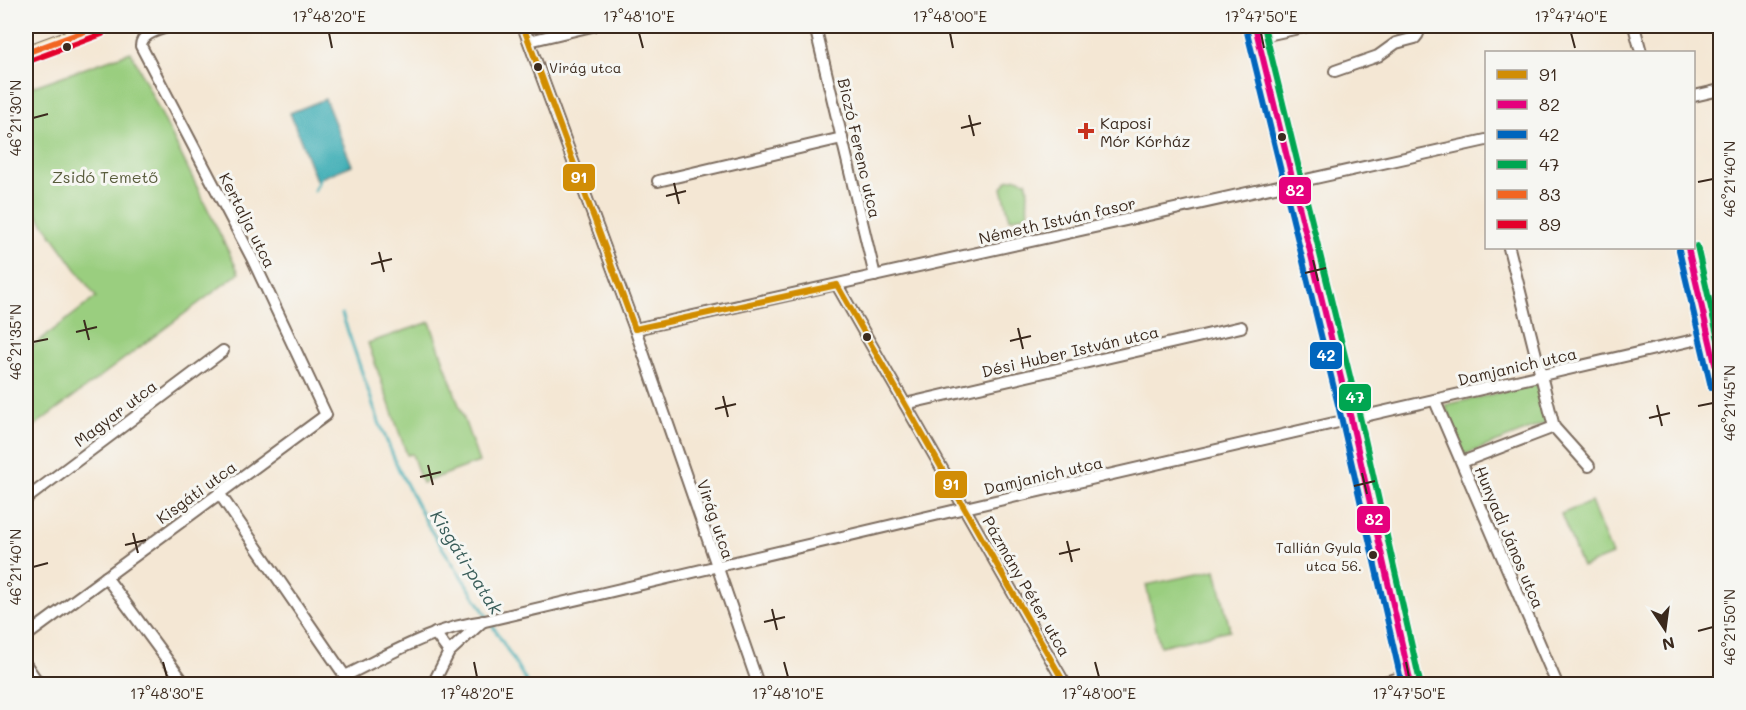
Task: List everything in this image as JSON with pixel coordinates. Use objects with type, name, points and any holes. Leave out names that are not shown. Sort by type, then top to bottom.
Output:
[{"type":"street","points":[[26,53],[99,26]]},
{"type":"street","name":"Kertalja utca","points":[[170,26],[144,36],[141,46],[253,260],[326,416]]},
{"type":"street","name":"Virág utca","points":[[523,26],[635,329],[758,684]]},
{"type":"street","points":[[530,41],[592,26]]},
{"type":"street","name":"Biczó Ferenc utca","points":[[815,26],[875,276]]},
{"type":"street","points":[[1255,26],[1351,419],[1410,680],[1375,684]]},
{"type":"street","points":[[1258,37],[1308,26]]},
{"type":"street","points":[[1335,71],[1378,56],[1396,43],[1414,38],[1418,34],[1416,26]]},
{"type":"street","points":[[1634,26],[1641,51]]},
{"type":"street","points":[[1695,96],[1720,90]]},
{"type":"street","points":[[658,181],[842,138]]},
{"type":"street","name":"Németh István fasor","points":[[635,329],[1294,183],[1485,144]]},
{"type":"street","points":[[1509,249],[1554,427],[1589,466]]},
{"type":"street","points":[[1688,249],[1720,385]]},
{"type":"street","name":"Pázmány Péter utca","points":[[837,285],[1065,684]]},
{"type":"street","name":"Dési Huber István utca","points":[[905,404],[1241,327]]},
{"type":"street","name":"Damjanich utca","points":[[219,493],[345,676],[435,633],[467,623],[1720,334]]},
{"type":"street","name":"Magyar utca","points":[[26,499],[223,351]]},
{"type":"street","name":"Hunyadi János utca","points":[[1435,401],[1557,684]]},
{"type":"street","name":"Kisgáti utca","points":[[26,636],[326,416]]},
{"type":"street","points":[[1462,462],[1554,427]]},
{"type":"street","points":[[106,577],[185,684]]},
{"type":"street","points":[[433,684],[449,652],[488,620]]},
{"type":"street","points":[[435,633],[449,652]]},
{"type":"street","points":[[26,665],[39,684]]},
{"type":"green space","name":"Zsidó Temető","points":[[131,52],[239,273],[26,432],[26,351],[96,297],[26,199],[26,89]]},
{"type":"green space","points":[[1017,178],[1026,181],[1028,214],[1010,219],[1002,188],[1007,180]]},
{"type":"green space","points":[[430,322],[479,462],[422,483],[412,454],[407,455],[368,343]]},
{"type":"green space","points":[[1537,384],[1548,422],[1464,455],[1445,405]]},
{"type":"green space","points":[[1591,502],[1612,555],[1582,567],[1561,514]]},
{"type":"green space","points":[[1216,570],[1230,630],[1160,646],[1146,585]]},
{"type":"water","points":[[325,99],[352,165],[316,180],[290,113]]},
{"type":"waterway","points":[[314,191],[320,178]]},
{"type":"waterway","name":"Kisgáti-patak","points":[[342,314],[379,422],[399,470],[430,529],[528,684]]},
{"type":"transit line","name":"83","points":[[26,53],[99,26]]},
{"type":"transit line","name":"91","points":[[523,26],[635,329]]},
{"type":"transit line","name":"82","points":[[1255,26],[1351,419],[1411,684]]},
{"type":"transit line","name":"47","points":[[1264,26],[1360,417],[1420,682]]},
{"type":"transit line","name":"42","points":[[1246,28],[1342,421],[1402,684]]},
{"type":"transit line","name":"89","points":[[29,61],[102,34]]},
{"type":"transit line","name":"47","points":[[1697,246],[1720,348]]},
{"type":"transit line","name":"82","points":[[1688,249],[1720,385]]},
{"type":"transit line","name":"42","points":[[1679,250],[1711,387]]},
{"type":"transit line","name":"91","points":[[837,285],[1065,684]]},
{"type":"transit line","name":"91","points":[[635,329],[837,285]]},
{"type":"place","name":"Virág utca","points":[[538,67]]},
{"type":"place","name":"Kaposi Mór Kórház","points":[[1086,131]]},
{"type":"place","name":"Tallián Gyula utca 56.","points":[[1373,555]]}]
